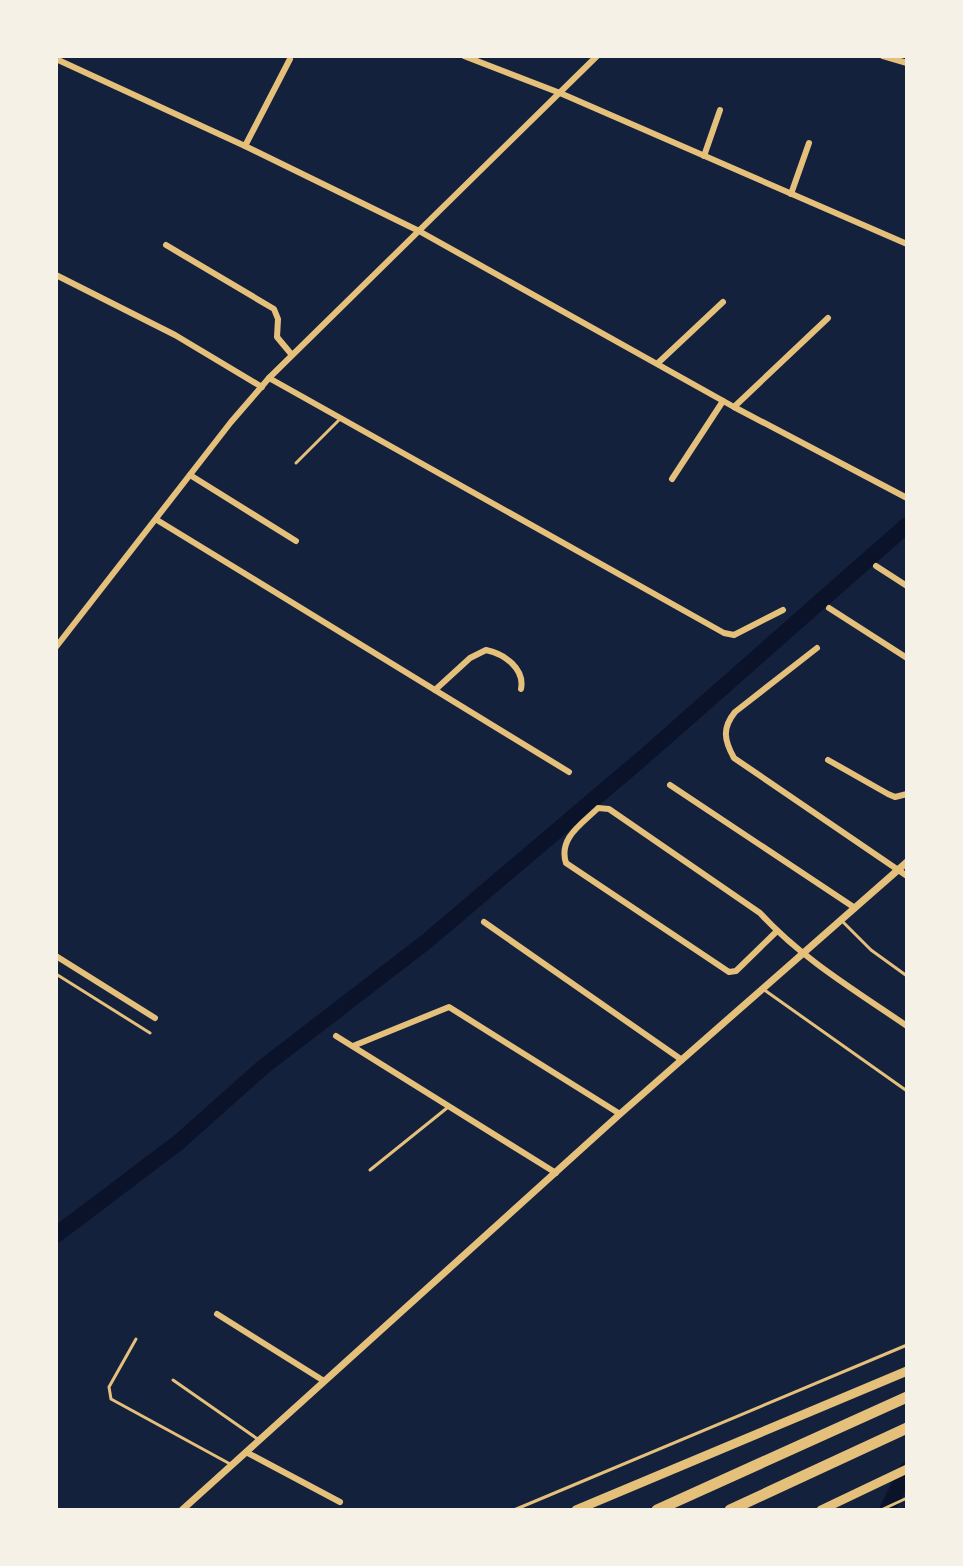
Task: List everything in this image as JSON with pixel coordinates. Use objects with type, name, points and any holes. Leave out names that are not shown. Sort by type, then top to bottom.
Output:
[{"type":"highway","points":[[657,1510],[907,1397]]},
{"type":"highway","points":[[730,1510],[907,1428]]},
{"type":"main road","points":[[576,1510],[907,1371]]},
{"type":"main road","points":[[821,1510],[907,1469]]},
{"type":"street","points":[[464,56],[560,93],[907,244]]},
{"type":"street","points":[[56,647],[269,378],[597,56]]},
{"type":"street","points":[[883,56],[907,63]]},
{"type":"street","points":[[56,59],[419,231],[723,401],[907,498]]},
{"type":"street","points":[[245,146],[290,59]]},
{"type":"street","points":[[704,156],[720,110]]},
{"type":"street","points":[[791,194],[809,143]]},
{"type":"street","points":[[166,245],[274,309],[278,319],[277,337],[292,355]]},
{"type":"street","points":[[56,275],[175,335],[262,387]]},
{"type":"street","points":[[658,363],[723,302]]},
{"type":"street","points":[[734,407],[828,318]]},
{"type":"street","points":[[269,378],[724,633],[734,635],[783,610]]},
{"type":"street","points":[[672,479],[723,401]]},
{"type":"street","points":[[190,475],[296,541]]},
{"type":"street","points":[[157,520],[569,772]]},
{"type":"street","points":[[876,566],[907,586]]},
{"type":"street","points":[[829,608],[907,658]]},
{"type":"street","points":[[817,648],[735,712],[727,723],[725,741],[734,758],[907,876]]},
{"type":"street","points":[[435,690],[470,658],[486,650],[508,660],[519,670],[523,679],[521,689]]},
{"type":"street","points":[[828,760],[888,794],[895,797],[907,794]]},
{"type":"street","points":[[670,785],[855,908]]},
{"type":"street","points":[[776,932],[736,971],[729,972],[566,863],[565,842],[598,808],[609,809],[760,913],[776,932],[802,954],[907,1026]]},
{"type":"street","points":[[182,1510],[620,1114],[907,862]]},
{"type":"street","points":[[484,922],[682,1060]]},
{"type":"street","points":[[56,956],[155,1018]]},
{"type":"street","points":[[353,1046],[449,1007],[620,1114]]},
{"type":"street","points":[[336,1036],[556,1173]]},
{"type":"street","points":[[217,1314],[324,1381]]},
{"type":"street","points":[[246,1452],[340,1502]]},
{"type":"lane","points":[[296,463],[341,418]]},
{"type":"lane","points":[[841,920],[871,950],[907,976]]},
{"type":"lane","points":[[56,974],[150,1033]]},
{"type":"lane","points":[[763,989],[907,1091]]},
{"type":"lane","points":[[370,1170],[450,1106]]},
{"type":"lane","points":[[136,1339],[109,1387],[111,1399],[232,1465]]},
{"type":"lane","points":[[173,1380],[259,1440]]},
{"type":"path","points":[[514,1510],[907,1345]]},
{"type":"path","points":[[881,1510],[907,1498]]},
{"type":"waterway","points":[[56,1235],[179,1142],[262,1068],[427,941],[646,755],[907,525]]},
{"type":"waterway","points":[[887,1510],[907,1470]]}]
